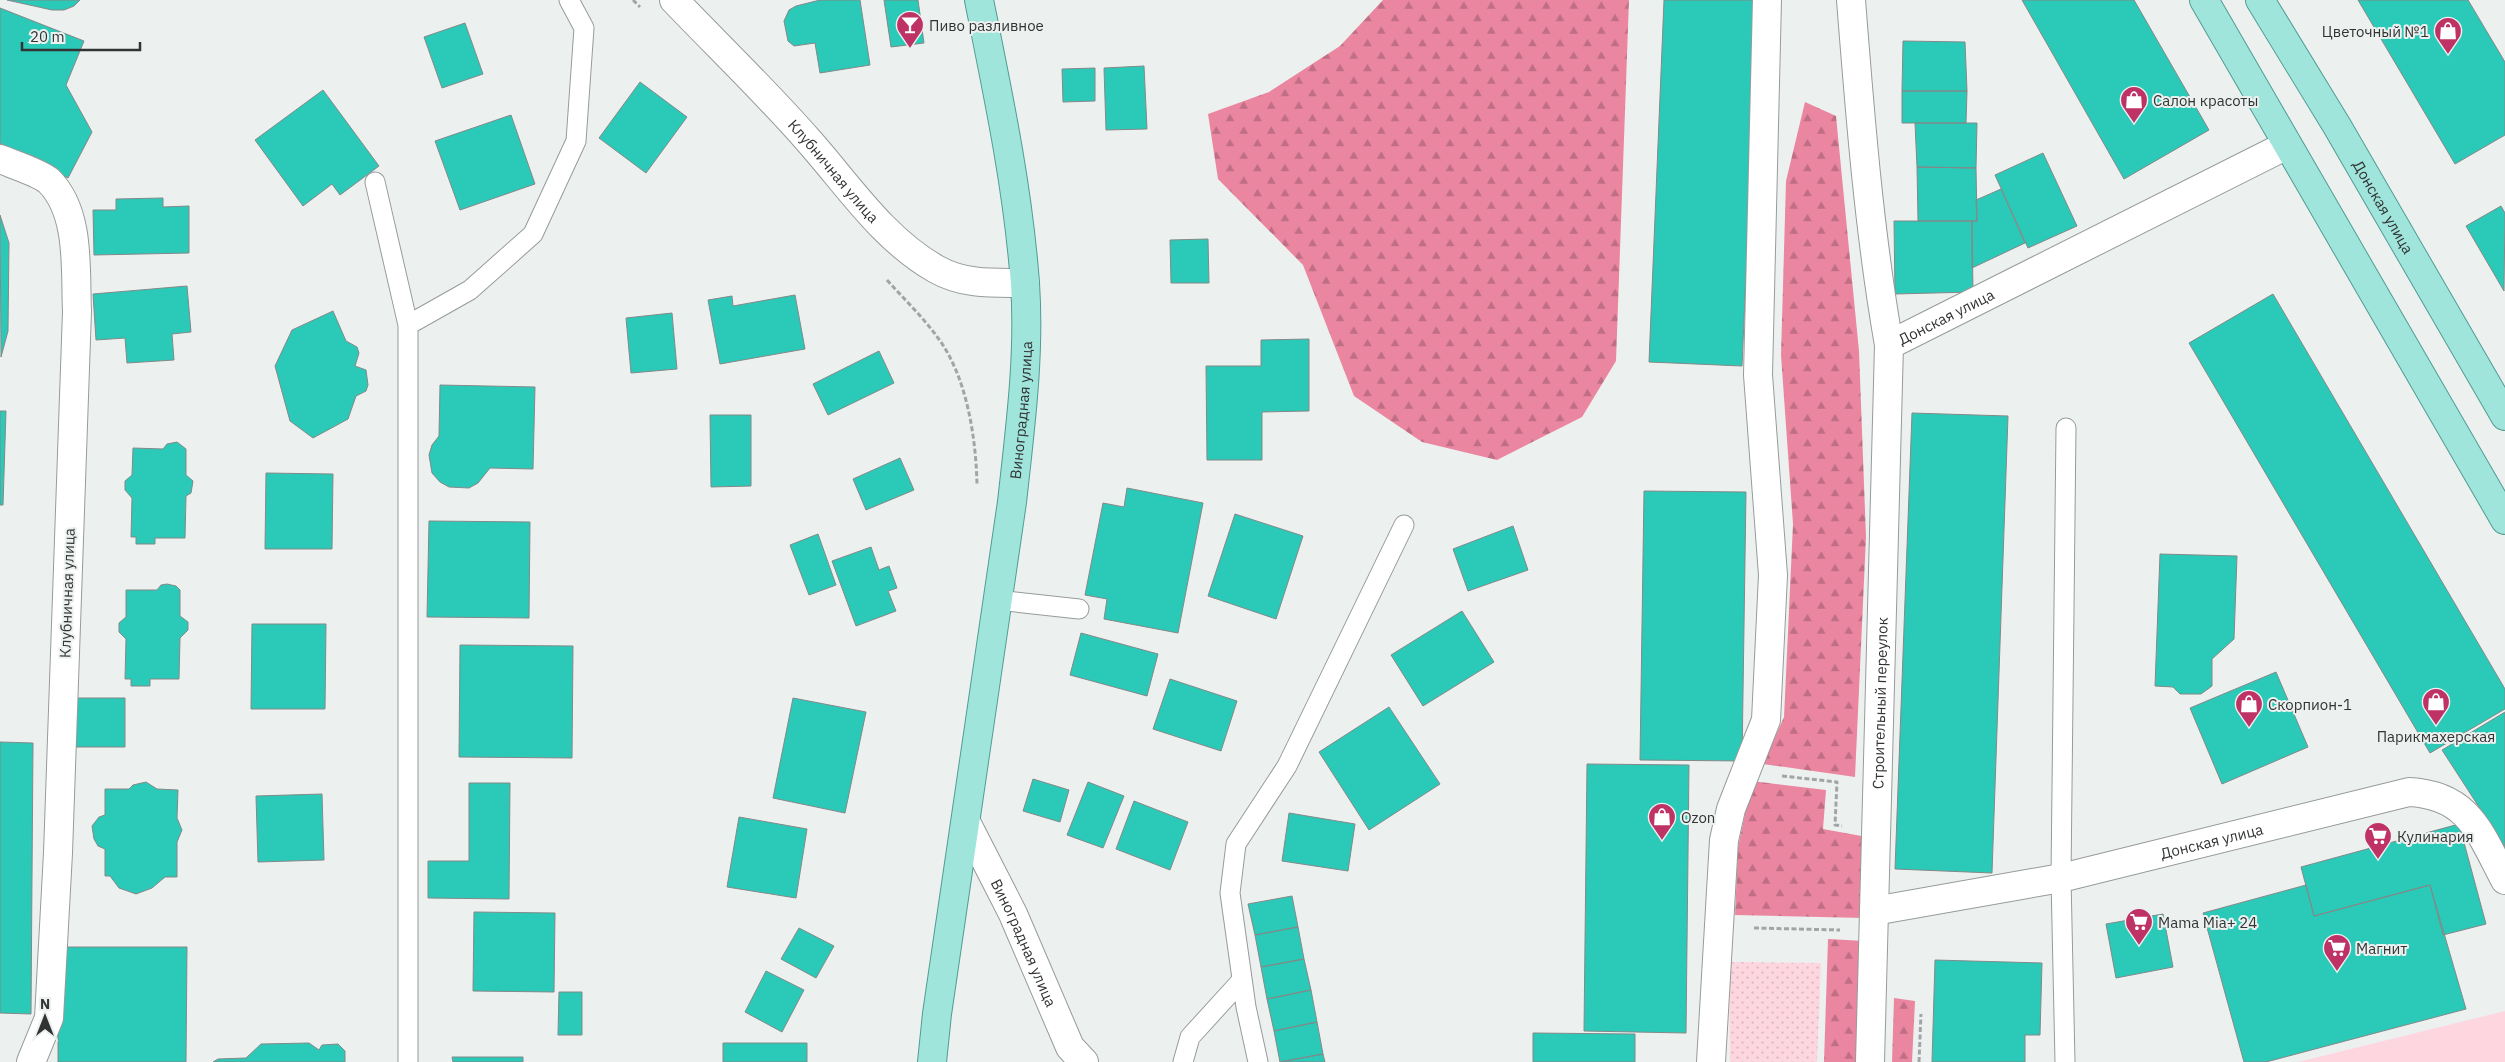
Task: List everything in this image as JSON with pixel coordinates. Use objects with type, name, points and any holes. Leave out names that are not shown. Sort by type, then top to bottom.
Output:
[{"type":"main road","name":"Виноградная улица","points":[[932,1062],[937,1014],[966,822],[1022,416],[1026,339],[1025,283],[1012,175],[979,0]]},
{"type":"main road","points":[[2204,0],[2505,520]]},
{"type":"main road","name":"Донская улица","points":[[2260,0],[2337,126],[2505,416]]},
{"type":"street","name":"Клубничная улица","points":[[674,0],[808,139],[891,237],[936,269],[960,279],[989,284],[1025,283]]},
{"type":"street","points":[[1711,1062],[1717,928],[1724,840],[1731,809],[1766,720],[1773,575],[1758,376],[1767,0]]},
{"type":"street","name":"Донская улица","points":[[1851,0],[1863,144],[1882,303],[1889,345],[2287,145]]},
{"type":"street","name":"Клубничная улица","points":[[0,159],[48,180],[65,203],[73,231],[78,311],[58,853],[48,1018],[31,1062]]},
{"type":"street","name":"Строительный переулок","points":[[1870,1062],[1889,345]]},
{"type":"street","name":"Донская улица","points":[[1874,921],[2061,878],[2409,792],[2431,793],[2453,802],[2467,814],[2485,841],[2505,880]]},
{"type":"street","name":"Виноградная улица","points":[[966,822],[1013,914],[1070,1047],[1084,1062]]},
{"type":"lane","points":[[408,325],[470,290],[533,234],[576,141],[584,28],[569,0]]},
{"type":"lane","points":[[375,182],[408,325],[408,1062]]},
{"type":"lane","points":[[2065,1062],[2061,878],[2066,428]]},
{"type":"lane","points":[[1258,1062],[1242,980],[1230,893],[1236,844],[1287,766],[1404,525]]},
{"type":"lane","points":[[997,600],[1079,609]]},
{"type":"lane","points":[[1183,1062],[1190,1037],[1242,980]]},
{"type":"path","points":[[633,0],[647,14]]},
{"type":"path","points":[[884,277],[939,338],[958,375],[976,447],[977,494]]},
{"type":"path","points":[[1793,777],[1838,782]]},
{"type":"path","points":[[1717,928],[1874,921]]},
{"type":"path","points":[[1919,1062],[1920,1014]]},
{"type":"shaded area","points":[[1729,962],[1821,963],[1817,1062],[1730,1062]]},
{"type":"shaded area","points":[[2505,1011],[2505,1062],[2298,1062]]},
{"type":"green space","points":[[1383,0],[1629,0],[1616,361],[1582,417],[1497,460],[1422,442],[1354,396],[1303,265],[1218,179],[1208,114],[1269,92],[1340,46]]},
{"type":"green space","points":[[1805,102],[1836,116],[1859,351],[1866,537],[1855,777],[1763,764],[1784,717],[1793,524],[1781,355],[1786,181]]},
{"type":"green space","points":[[1752,781],[1826,790],[1823,829],[1867,837],[1863,918],[1735,915],[1738,847]]},
{"type":"green space","points":[[1828,939],[1865,941],[1859,1062],[1824,1062]]},
{"type":"green space","points":[[1894,998],[1915,1001],[1912,1062],[1892,1062]]},
{"type":"building","points":[[7,0],[80,0],[74,6],[64,10],[52,10]]},
{"type":"building","points":[[820,0],[860,0],[870,65],[820,73],[815,43],[794,46],[788,41],[784,21],[789,10],[796,6]]},
{"type":"building","points":[[884,0],[918,0],[924,43],[891,47]]},
{"type":"building","points":[[1664,0],[1758,0],[1742,366],[1649,362]]},
{"type":"building","points":[[2022,0],[2134,0],[2209,130],[2124,179]]},
{"type":"building","points":[[2358,0],[2468,0],[2505,62],[2505,135],[2455,164]]},
{"type":"building","points":[[0,8],[84,41],[66,85],[92,132],[68,178],[0,143]]},
{"type":"building","points":[[465,23],[483,74],[442,88],[424,37]]},
{"type":"building","points":[[1903,41],[1965,42],[1967,91],[1902,91]]},
{"type":"building","points":[[1144,66],[1147,129],[1106,130],[1104,68]]},
{"type":"building","points":[[1095,68],[1095,101],[1063,102],[1062,69]]},
{"type":"building","points":[[640,82],[687,117],[646,173],[599,138]]},
{"type":"building","points":[[323,90],[379,166],[340,195],[332,184],[303,206],[255,140]]},
{"type":"building","points":[[1902,91],[1967,91],[1966,123],[1902,123]]},
{"type":"building","points":[[511,115],[535,184],[460,210],[435,141]]},
{"type":"building","points":[[1915,123],[1977,123],[1976,168],[1917,167]]},
{"type":"building","points":[[2043,153],[2077,226],[2028,248],[1995,175]]},
{"type":"building","points":[[1917,167],[1976,168],[1977,221],[1918,221]]},
{"type":"building","points":[[2001,189],[2025,243],[1972,268],[1972,221],[1977,221],[1976,200]]},
{"type":"building","points":[[163,198],[163,207],[189,206],[189,253],[94,255],[93,210],[116,210],[116,199]]},
{"type":"building","points":[[2501,206],[2505,213],[2504,291],[2466,226]]},
{"type":"building","points":[[0,215],[9,243],[8,331],[1,357]]},
{"type":"building","points":[[1894,221],[1972,221],[1973,292],[1895,294]]},
{"type":"building","points":[[1208,239],[1209,283],[1171,283],[1170,240]]},
{"type":"building","points":[[187,286],[191,332],[172,334],[174,360],[127,363],[125,338],[96,340],[93,294]]},
{"type":"building","points":[[2273,294],[2505,689],[2505,709],[2430,753],[2189,343]]},
{"type":"building","points":[[795,295],[805,349],[720,364],[708,300],[732,296],[733,306]]},
{"type":"building","points":[[333,311],[346,341],[357,347],[359,353],[355,366],[366,370],[368,385],[366,391],[356,396],[348,419],[313,438],[290,421],[275,366],[292,330]]},
{"type":"building","points":[[672,313],[677,369],[631,373],[626,318]]},
{"type":"building","points":[[1309,339],[1309,411],[1262,412],[1262,460],[1207,460],[1206,366],[1261,366],[1261,340]]},
{"type":"building","points":[[879,351],[894,383],[828,415],[813,384]]},
{"type":"building","points":[[440,385],[535,387],[533,469],[490,468],[478,483],[469,488],[449,487],[440,482],[432,473],[429,455],[432,445],[439,436]]},
{"type":"building","points":[[0,411],[6,411],[3,505],[0,505]]},
{"type":"building","points":[[1912,413],[2008,416],[1992,873],[1895,869]]},
{"type":"building","points":[[710,415],[751,415],[751,486],[711,487]]},
{"type":"building","points":[[177,442],[186,449],[186,475],[193,481],[191,493],[186,496],[185,538],[155,538],[155,544],[136,544],[136,537],[131,537],[132,498],[125,490],[125,481],[132,475],[133,448],[163,449],[167,444]]},
{"type":"building","points":[[900,458],[914,490],[866,510],[853,479]]},
{"type":"building","points":[[266,473],[333,474],[332,549],[265,549]]},
{"type":"building","points":[[1127,488],[1203,503],[1178,633],[1104,619],[1107,599],[1085,595],[1103,503],[1124,507]]},
{"type":"building","points":[[1644,491],[1746,492],[1742,761],[1640,760]]},
{"type":"building","points":[[1235,514],[1303,536],[1276,619],[1208,596]]},
{"type":"building","points":[[429,521],[530,522],[529,618],[427,617]]},
{"type":"building","points":[[1513,526],[1528,570],[1468,591],[1453,549]]},
{"type":"building","points":[[818,534],[836,585],[809,595],[790,545]]},
{"type":"building","points":[[871,547],[879,570],[889,566],[897,588],[888,591],[896,611],[856,626],[832,561]]},
{"type":"building","points":[[2160,554],[2237,556],[2234,639],[2212,659],[2212,686],[2201,694],[2180,694],[2173,687],[2155,686]]},
{"type":"building","points":[[161,585],[176,586],[180,590],[180,616],[188,622],[188,630],[180,638],[179,679],[150,679],[150,686],[131,686],[131,679],[125,679],[126,639],[119,632],[119,623],[126,617],[126,590],[157,590]]},
{"type":"building","points":[[1462,611],[1494,662],[1423,706],[1391,655]]},
{"type":"building","points":[[252,624],[326,624],[325,709],[251,709]]},
{"type":"building","points":[[1081,633],[1158,654],[1147,696],[1070,675]]},
{"type":"building","points":[[460,645],[573,646],[572,758],[459,757]]},
{"type":"building","name":"Скорпион-1","points":[[2276,672],[2308,747],[2222,784],[2190,708]]},
{"type":"building","points":[[1170,679],[1237,701],[1221,751],[1153,729]]},
{"type":"building","points":[[76,698],[125,698],[125,747],[76,747]]},
{"type":"building","points":[[793,698],[866,712],[845,813],[773,798]]},
{"type":"building","points":[[1389,707],[1440,784],[1369,830],[1319,752]]},
{"type":"building","points":[[2505,712],[2505,847],[2442,750]]},
{"type":"building","points":[[0,742],[33,743],[31,1014],[0,1013]]},
{"type":"building","points":[[1587,764],[1689,765],[1686,1033],[1584,1031]]},
{"type":"building","points":[[1033,779],[1069,790],[1060,822],[1023,811]]},
{"type":"building","points":[[146,782],[157,789],[178,790],[177,818],[182,830],[177,842],[177,877],[165,877],[152,888],[136,894],[119,888],[110,876],[105,876],[105,849],[98,846],[94,839],[92,826],[99,817],[105,815],[105,789],[129,789],[133,785]]},
{"type":"building","points":[[1088,782],[1124,796],[1103,848],[1067,835]]},
{"type":"building","points":[[469,783],[510,783],[509,899],[428,898],[428,861],[469,861]]},
{"type":"building","points":[[322,794],[324,860],[258,862],[256,796]]},
{"type":"building","points":[[1134,801],[1188,822],[1170,870],[1116,849]]},
{"type":"building","points":[[1289,813],[1355,824],[1348,871],[1282,861]]},
{"type":"building","points":[[739,817],[807,829],[796,898],[727,887]]},
{"type":"building","points":[[2459,824],[2486,924],[2443,935],[2430,885],[2314,916],[2301,867]]},
{"type":"building","name":"Магнит","points":[[2306,885],[2314,916],[2430,885],[2466,1009],[2266,1062],[2244,1062],[2203,913]]},
{"type":"building","points":[[1292,896],[1298,927],[1255,935],[1248,904]]},
{"type":"building","points":[[474,912],[555,913],[554,992],[473,991]]},
{"type":"building","name":"Mama Mia+ 24","points":[[2163,914],[2173,967],[2116,978],[2106,924]]},
{"type":"building","points":[[1298,927],[1304,959],[1261,967],[1255,935]]},
{"type":"building","points":[[799,928],[834,946],[816,978],[781,959]]},
{"type":"building","points":[[58,947],[187,947],[186,1062],[58,1062]]},
{"type":"building","points":[[1304,959],[1311,990],[1267,999],[1261,967]]},
{"type":"building","points":[[1935,960],[2042,963],[2040,1035],[2025,1035],[2025,1062],[1932,1062]]},
{"type":"building","points":[[766,971],[804,990],[782,1032],[745,1012]]},
{"type":"building","points":[[1311,990],[1317,1022],[1274,1031],[1267,999]]},
{"type":"building","points":[[559,992],[582,992],[582,1035],[558,1035]]},
{"type":"building","points":[[1317,1022],[1323,1054],[1280,1062],[1274,1031]]},
{"type":"building","points":[[1533,1033],[1635,1034],[1635,1062],[1533,1062]]},
{"type":"building","points":[[309,1043],[319,1050],[322,1045],[338,1044],[345,1051],[345,1062],[213,1062],[218,1059],[246,1058],[261,1044]]},
{"type":"building","points":[[723,1043],[807,1043],[807,1062],[723,1062]]},
{"type":"building","points":[[1323,1054],[1325,1062],[1280,1062]]},
{"type":"building","points":[[452,1057],[523,1057],[523,1062],[453,1062]]},
{"type":"place","name":"Пиво разливное","points":[[910,49]]},
{"type":"place","name":"Цветочный №1","points":[[2448,55]]},
{"type":"place","name":"Салон красоты","points":[[2134,124]]},
{"type":"place","name":"Парикмахерская","points":[[2436,726]]},
{"type":"place","name":"Скорпион-1","points":[[2249,728]]},
{"type":"place","name":"Ozon","points":[[1662,841]]},
{"type":"place","name":"Кулинария","points":[[2378,860]]},
{"type":"place","name":"Mama Mia+ 24","points":[[2139,946]]},
{"type":"place","name":"Магнит","points":[[2337,972]]}]
